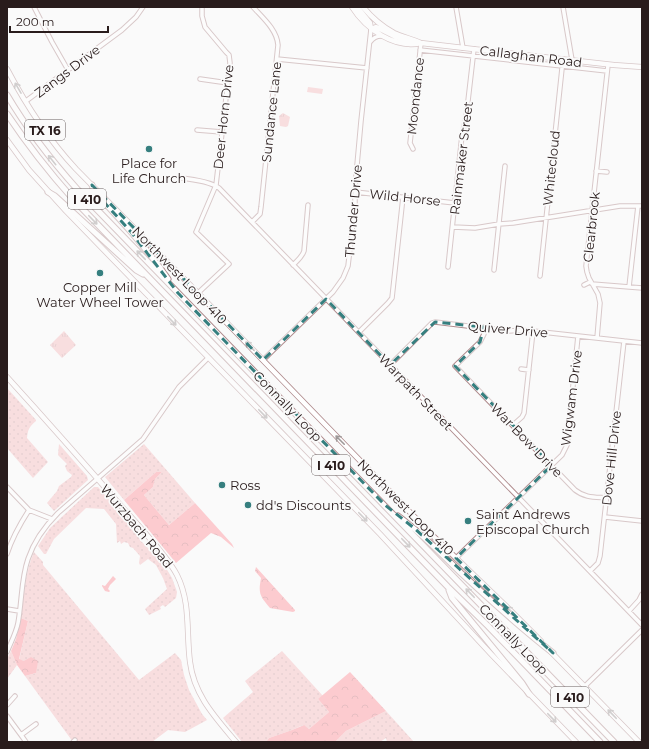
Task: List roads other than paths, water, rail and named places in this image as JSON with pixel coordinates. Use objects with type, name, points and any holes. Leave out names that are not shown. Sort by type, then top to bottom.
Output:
[{"type":"highway","name":"Connally Loop","points":[[7,95],[32,134],[66,176],[614,742]]},
{"type":"highway","name":"Connally Loop","points":[[7,114],[57,181],[448,587],[488,626],[600,742]]},
{"type":"highway","name":"TX 16","points":[[92,185],[94,191],[131,232],[178,293]]},
{"type":"highway","name":"TX 16","points":[[48,192],[56,196],[136,270],[148,276]]},
{"type":"highway","points":[[385,505],[414,528],[524,630],[553,653]]},
{"type":"highway","points":[[448,587],[452,598],[522,683],[529,694]]},
{"type":"main road","name":"Callaghan Road","points":[[352,7],[371,29],[382,36],[390,40],[413,45],[419,42]]},
{"type":"main road","points":[[357,7],[370,23],[371,29],[376,27],[400,39],[419,42]]},
{"type":"main road","name":"Callaghan Road","points":[[363,7],[370,16],[381,25],[419,42],[642,67]]},
{"type":"main road","name":"Northwest Loop 410","points":[[7,69],[36,118],[63,154],[92,185],[414,517],[509,608],[639,742]]},
{"type":"main road","name":"TX 16","points":[[7,140],[48,192]]},
{"type":"main road","points":[[48,192],[407,563],[455,616],[576,742]]},
{"type":"main road","name":"Wurzbach Road","points":[[7,377],[98,478],[168,560],[177,575],[185,596],[190,663],[195,683],[206,705],[236,742]]},
{"type":"street","points":[[34,7],[68,70]]},
{"type":"street","name":"Zangs Drive","points":[[26,102],[122,30],[136,17],[143,7]]},
{"type":"street","points":[[201,31],[205,27],[202,7]]},
{"type":"street","name":"Sundance Lane","points":[[252,222],[260,214],[277,59],[276,34],[254,7]]},
{"type":"street","points":[[456,7],[463,48]]},
{"type":"street","points":[[563,7],[572,60]]},
{"type":"street","name":"Deer Horn Drive","points":[[198,293],[229,264],[195,233],[216,185],[230,63],[229,55],[205,27]]},
{"type":"street","name":"Thunder Drive","points":[[263,360],[333,292],[343,278],[348,266],[371,29]]},
{"type":"street","points":[[370,43],[375,37],[382,36]]},
{"type":"street","name":"Moondance","points":[[413,149],[410,143],[420,50],[419,42]]},
{"type":"street","name":"Rainmaker Street","points":[[448,267],[462,135],[466,118],[474,49]]},
{"type":"street","name":"Callaghan Road","points":[[420,50],[607,71]]},
{"type":"street","points":[[277,59],[367,68]]},
{"type":"street","name":"Whitecloud","points":[[540,276],[563,59]]},
{"type":"street","name":"Clearbrook","points":[[597,338],[600,303],[598,294],[587,275],[586,266],[608,64]]},
{"type":"street","points":[[200,79],[228,82]]},
{"type":"street","points":[[198,130],[222,132]]},
{"type":"street","points":[[494,270],[505,166]]},
{"type":"street","points":[[596,171],[607,172]]},
{"type":"street","points":[[180,178],[216,185]]},
{"type":"street","name":"Warpath Street","points":[[216,185],[642,625]]},
{"type":"street","name":"Wild Horse","points":[[355,192],[455,202]]},
{"type":"street","points":[[359,332],[392,298],[403,197]]},
{"type":"street","points":[[293,265],[303,254],[304,250],[308,205]]},
{"type":"street","points":[[453,227],[475,228],[620,206],[640,206],[629,287]]},
{"type":"street","points":[[591,283],[642,288]]},
{"type":"street","name":"Clearbrook","points":[[584,285],[591,283]]},
{"type":"street","name":"Quiver Drive","points":[[390,365],[432,323],[435,322],[642,343]]},
{"type":"street","name":"War Bow Drive","points":[[484,327],[484,334],[480,342],[455,366],[580,494],[607,498]]},
{"type":"street","points":[[513,425],[522,417],[524,413],[533,331]]},
{"type":"street","name":"Wigwam Drive","points":[[456,558],[563,454],[567,445],[578,336]]},
{"type":"street","name":"Dove Hill Drive","points":[[590,571],[599,560],[624,341]]},
{"type":"street","points":[[7,652],[18,624],[28,559],[38,538],[52,519],[143,439],[179,388],[208,358]]},
{"type":"street","points":[[521,369],[529,370]]},
{"type":"street","points":[[7,487],[29,510],[52,519]]},
{"type":"street","points":[[7,553],[11,542],[29,510]]},
{"type":"street","points":[[604,517],[642,521]]},
{"type":"street","points":[[629,611],[637,603],[642,594]]},
{"type":"street","points":[[7,608],[19,611]]},
{"type":"street","points":[[585,686],[642,630]]},
{"type":"street","points":[[7,705],[15,696]]},
{"type":"street","points":[[7,716],[26,742]]},
{"type":"street","points":[[21,734],[36,724]]},
{"type":"place","name":"Place for Life Church","points":[[149,149]]},
{"type":"place","name":"Copper Mill Water Wheel Tower","points":[[100,273]]},
{"type":"place","name":"Ross","points":[[222,485]]},
{"type":"place","name":"dd's Discounts","points":[[248,505]]},
{"type":"place","name":"Saint Andrews Episcopal Church","points":[[468,521]]}]
